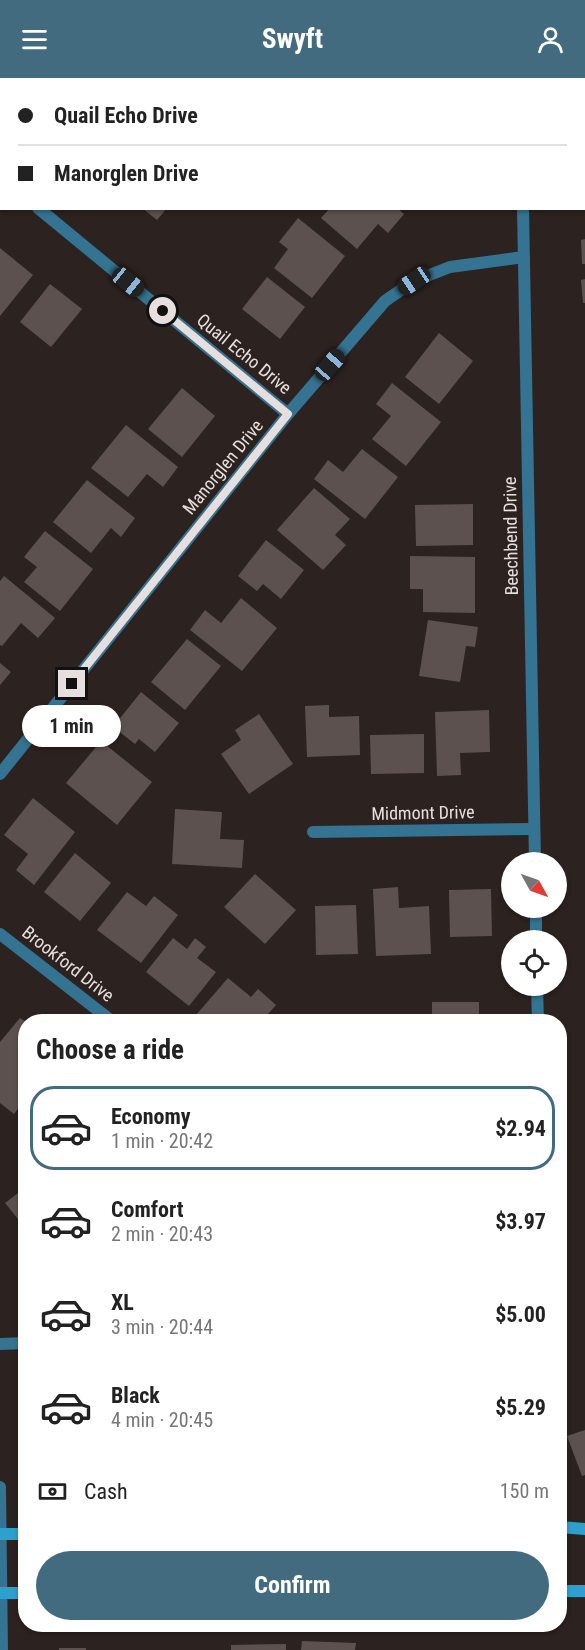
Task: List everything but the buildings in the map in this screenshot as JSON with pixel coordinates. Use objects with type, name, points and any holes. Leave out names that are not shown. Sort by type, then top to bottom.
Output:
[{"type":"street","name":"Quail Echo Drive","points":[[40,210],[288,414]]},
{"type":"street","name":"Beechbend Drive","points":[[523,210],[535,852]]},
{"type":"street","name":"Manorglen Drive","points":[[0,774],[288,414],[385,301],[414,281],[450,267],[524,258]]},
{"type":"street","name":"Midmont Drive","points":[[313,832],[534,830]]},
{"type":"street","name":"Brookford Drive","points":[[0,934],[103,1014]]},
{"type":"street","points":[[537,996],[538,1014]]},
{"type":"street","points":[[0,1344],[18,1343]]},
{"type":"street","points":[[0,1487],[2,1650]]},
{"type":"street","points":[[567,1528],[585,1529]]},
{"type":"street","points":[[1,1534],[18,1534]]},
{"type":"street","points":[[567,1591],[585,1591]]},
{"type":"street","points":[[1,1593],[18,1593]]},
{"type":"route","points":[[72,684],[288,414],[163,311]]}]
